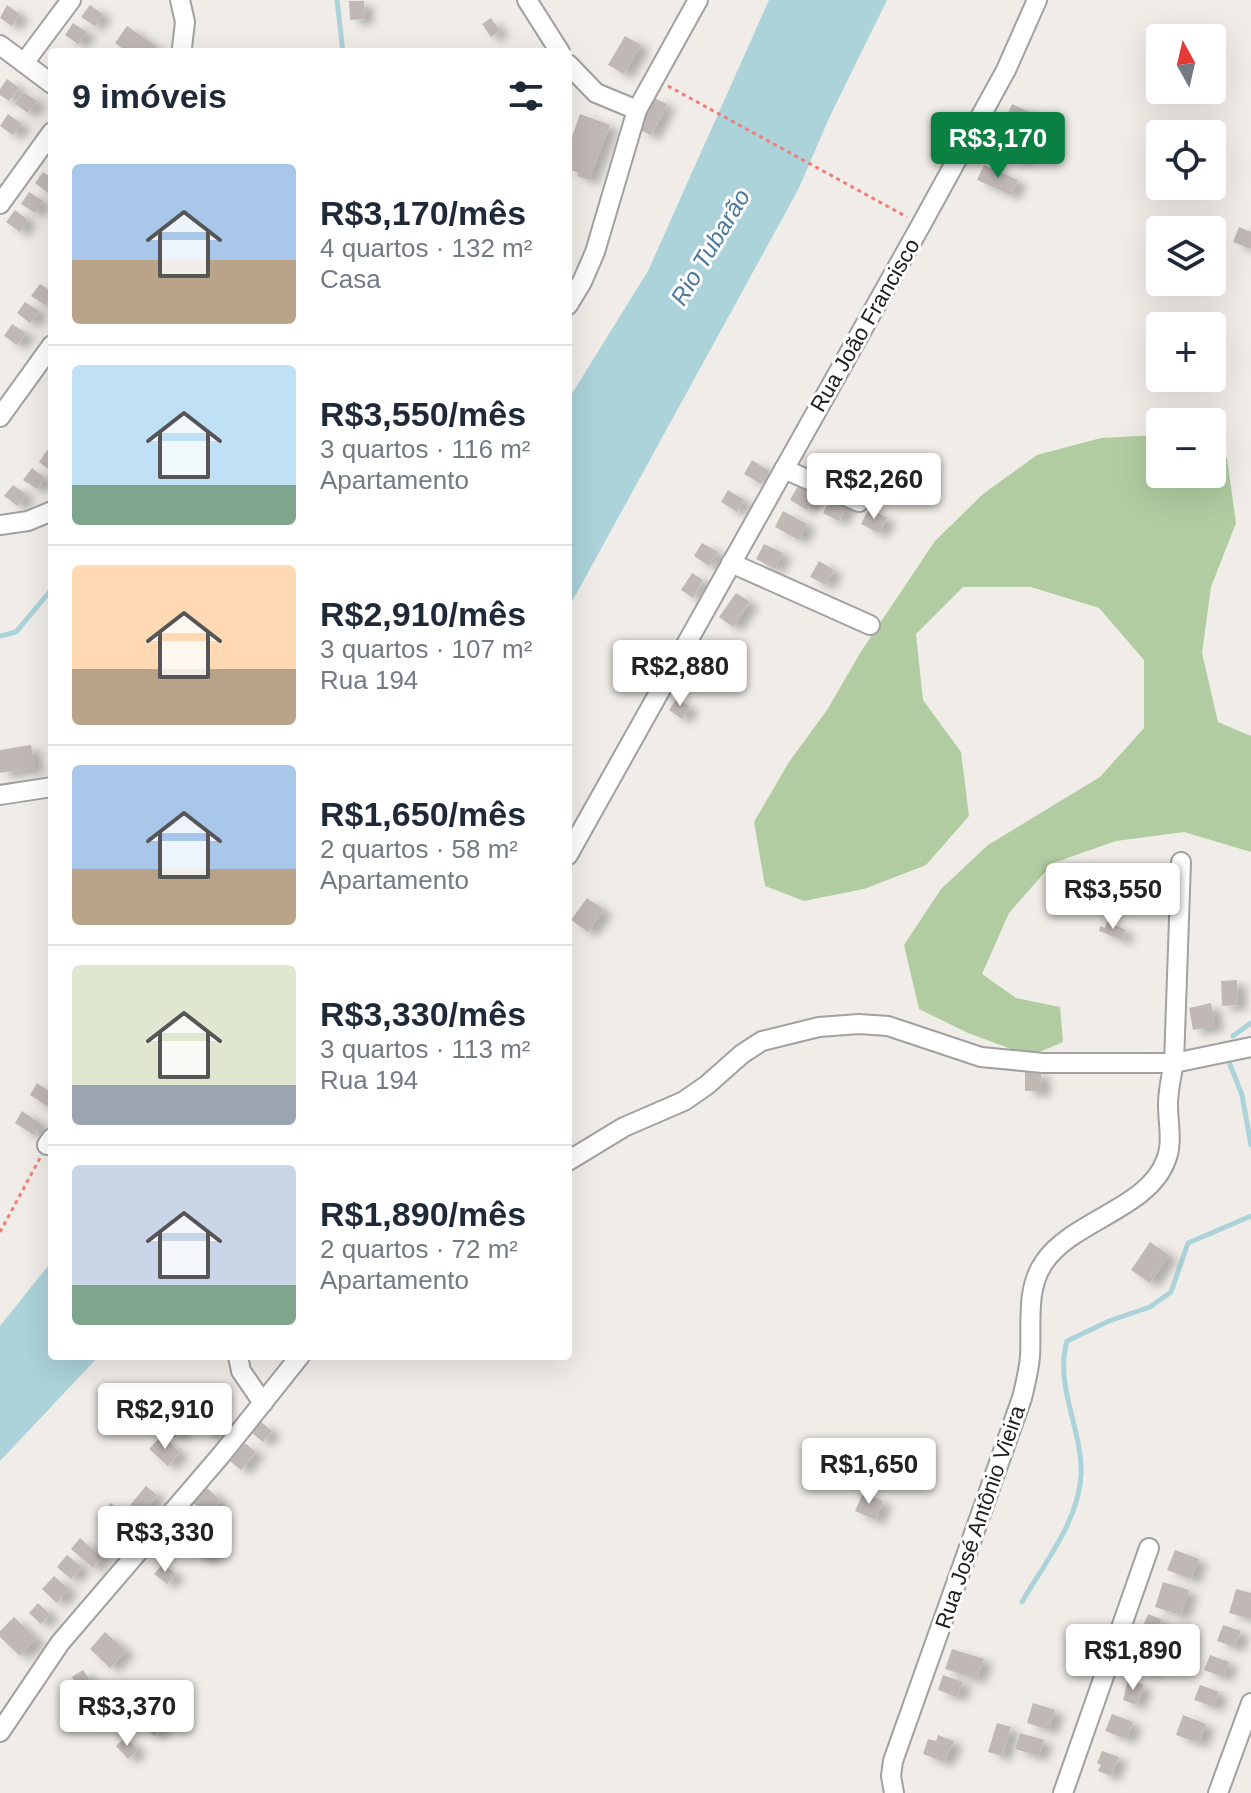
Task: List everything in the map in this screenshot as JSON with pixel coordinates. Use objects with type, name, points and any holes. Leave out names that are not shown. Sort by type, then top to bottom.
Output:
[{"type":"street","points":[[24,63],[71,0]]},
{"type":"street","points":[[180,0],[185,22],[182,48]]},
{"type":"street","points":[[527,0],[557,48]]},
{"type":"street","points":[[572,298],[595,252],[637,110],[698,0]]},
{"type":"street","name":"Rua João Francisco","points":[[572,848],[921,225],[1006,70],[1037,0]]},
{"type":"street","points":[[0,45],[48,81]]},
{"type":"street","points":[[572,68],[596,93],[637,110]]},
{"type":"street","points":[[0,204],[48,138]]},
{"type":"street","points":[[0,417],[48,351]]},
{"type":"street","points":[[784,469],[859,502]]},
{"type":"street","points":[[0,525],[28,521],[48,513]]},
{"type":"street","points":[[731,563],[870,625]]},
{"type":"street","points":[[0,795],[48,788]]},
{"type":"street","name":"Rua José Antônio Vieira","points":[[892,1790],[893,1761],[1022,1398],[1030,1356],[1034,1282],[1044,1261],[1058,1247],[1147,1187],[1161,1170],[1169,1153],[1168,1094],[1174,1063],[1181,862]]},
{"type":"street","points":[[572,1159],[624,1127],[684,1101],[762,1041],[819,1027],[859,1024],[888,1026],[911,1031],[958,1051],[1043,1063],[1174,1063],[1251,1047]]},
{"type":"street","points":[[239,1360],[241,1371],[263,1403]]},
{"type":"street","points":[[0,1732],[60,1643],[297,1360]]},
{"type":"street","points":[[1063,1793],[1149,1548]]},
{"type":"street","points":[[1218,1793],[1251,1703]]},
{"type":"path","points":[[655,79],[921,225]]},
{"type":"path","points":[[0,1232],[48,1146]]},
{"type":"green space","points":[[1146,436],[1146,488],[1226,488],[1227,458],[1236,523],[1211,587],[1202,653],[1218,722],[1251,736],[1251,852],[1184,832],[1116,841],[1053,863],[1009,913],[982,974],[1016,998],[1060,1007],[1063,1042],[1030,1056],[968,1033],[919,1009],[904,945],[941,889],[988,845],[1100,777],[1144,728],[1144,660],[1099,608],[1031,587],[963,587],[916,634],[923,700],[961,752],[969,816],[926,865],[864,889],[804,901],[765,886],[754,822],[789,762],[827,710],[862,650],[935,541],[983,494],[1037,455],[1101,438]]},
{"type":"water","name":"Rio Tubarão","points":[[769,0],[887,0],[830,116],[798,190],[572,602],[572,394],[648,271]]},
{"type":"water","points":[[48,1266],[48,1360],[95,1360],[0,1461],[0,1326]]},
{"type":"building","points":[[349,1],[364,1],[365,19],[350,20]]},
{"type":"building","points":[[7,5],[20,14],[12,26],[0,18]]},
{"type":"building","points":[[90,5],[103,14],[95,26],[81,17]]},
{"type":"building","points":[[491,18],[500,31],[491,37],[482,24]]},
{"type":"building","points":[[73,23],[87,32],[78,44],[65,35]]},
{"type":"building","points":[[127,26],[158,48],[122,48],[115,43]]},
{"type":"building","points":[[625,36],[641,45],[624,74],[608,65]]},
{"type":"building","points":[[7,79],[19,88],[9,101],[0,95],[0,89]]},
{"type":"building","points":[[23,92],[37,101],[28,113],[15,104]]},
{"type":"building","points":[[654,98],[667,104],[651,135],[638,129]]},
{"type":"building","points":[[1012,104],[1041,117],[1033,136],[1004,122]]},
{"type":"building","points":[[8,114],[22,124],[13,135],[0,126]]},
{"type":"building","points":[[580,114],[610,125],[589,180],[572,170],[572,137]]},
{"type":"building","points":[[997,129],[1028,143],[1020,160],[990,144]]},
{"type":"building","points":[[984,165],[1018,180],[1011,195],[977,180]]},
{"type":"building","points":[[43,172],[48,175],[48,193],[35,183]]},
{"type":"building","points":[[29,192],[43,201],[35,213],[21,204]]},
{"type":"building","points":[[15,210],[28,220],[20,232],[6,222]]},
{"type":"building","points":[[1239,227],[1251,232],[1251,249],[1233,242]]},
{"type":"building","points":[[40,284],[48,289],[45,305],[31,296]]},
{"type":"building","points":[[25,302],[39,311],[30,323],[17,313]]},
{"type":"building","points":[[12,324],[26,333],[17,345],[4,336]]},
{"type":"building","points":[[47,450],[48,469],[39,462]]},
{"type":"building","points":[[752,460],[769,471],[761,484],[744,474]]},
{"type":"building","points":[[32,468],[45,478],[37,489],[23,480]]},
{"type":"building","points":[[799,484],[816,494],[807,510],[790,500]]},
{"type":"building","points":[[13,485],[26,494],[18,506],[4,496]]},
{"type":"building","points":[[728,490],[744,500],[737,512],[721,502]]},
{"type":"building","points":[[833,495],[849,503],[839,521],[823,513]]},
{"type":"building","points":[[869,508],[887,518],[879,533],[861,524]]},
{"type":"building","points":[[783,511],[807,524],[799,540],[775,527]]},
{"type":"building","points":[[702,543],[718,552],[713,560],[716,561],[714,565],[711,563],[709,566],[694,556]]},
{"type":"building","points":[[764,544],[783,553],[775,569],[756,559]]},
{"type":"building","points":[[819,561],[834,570],[826,585],[810,577]]},
{"type":"building","points":[[692,573],[703,580],[693,598],[681,590]]},
{"type":"building","points":[[736,593],[750,602],[733,627],[719,617]]},
{"type":"building","points":[[705,645],[728,660],[716,678],[694,662]]},
{"type":"building","points":[[677,698],[690,707],[682,719],[669,710]]},
{"type":"building","points":[[31,745],[35,768],[0,773],[0,750]]},
{"type":"building","points":[[587,898],[604,910],[588,932],[572,919]]},
{"type":"building","points":[[1107,922],[1126,930],[1122,940],[1099,931],[1100,926],[1105,928]]},
{"type":"building","points":[[1237,980],[1238,1005],[1222,1006],[1221,981]]},
{"type":"building","points":[[1211,1003],[1215,1026],[1193,1030],[1189,1008]]},
{"type":"building","points":[[1025,1072],[1041,1072],[1042,1091],[1025,1091]]},
{"type":"building","points":[[37,1083],[48,1090],[48,1106],[30,1095]]},
{"type":"building","points":[[22,1111],[41,1124],[34,1135],[15,1123]]},
{"type":"building","points":[[1150,1242],[1169,1255],[1150,1283],[1131,1270]]},
{"type":"building","points":[[166,1411],[185,1428],[175,1438],[156,1422]]},
{"type":"building","points":[[209,1416],[219,1426],[210,1436],[200,1427]]},
{"type":"building","points":[[261,1422],[272,1431],[263,1442],[252,1433]]},
{"type":"building","points":[[161,1436],[180,1452],[168,1466],[149,1449]]},
{"type":"building","points":[[245,1443],[256,1452],[241,1470],[230,1461]]},
{"type":"building","points":[[146,1486],[157,1495],[140,1514],[130,1505]]},
{"type":"building","points":[[207,1488],[221,1500],[202,1521],[199,1518],[204,1512],[193,1503]]},
{"type":"building","points":[[863,1493],[883,1501],[876,1520],[855,1511]]},
{"type":"building","points":[[111,1503],[122,1512],[111,1524],[101,1514]]},
{"type":"building","points":[[80,1538],[102,1558],[93,1568],[71,1549]]},
{"type":"building","points":[[200,1540],[214,1551],[207,1560],[193,1553],[192,1548]]},
{"type":"building","points":[[1175,1550],[1199,1559],[1191,1579],[1167,1570]]},
{"type":"building","points":[[67,1555],[82,1567],[71,1579],[57,1567]]},
{"type":"building","points":[[163,1564],[176,1574],[167,1584],[154,1574]]},
{"type":"building","points":[[54,1576],[69,1589],[57,1603],[42,1589]]},
{"type":"building","points":[[1163,1582],[1189,1590],[1181,1615],[1155,1607]]},
{"type":"building","points":[[1236,1589],[1251,1593],[1251,1619],[1229,1613]]},
{"type":"building","points":[[38,1603],[50,1614],[41,1624],[29,1613]]},
{"type":"building","points":[[1148,1614],[1161,1619],[1159,1627],[1178,1634],[1171,1650],[1145,1640],[1147,1625],[1144,1624]]},
{"type":"building","points":[[14,1617],[37,1639],[20,1656],[0,1637],[0,1631]]},
{"type":"building","points":[[1223,1625],[1241,1631],[1235,1647],[1217,1641]]},
{"type":"building","points":[[105,1632],[126,1651],[110,1668],[90,1649]]},
{"type":"building","points":[[1142,1648],[1157,1654],[1150,1673],[1135,1667]]},
{"type":"building","points":[[952,1649],[984,1659],[977,1679],[945,1669]]},
{"type":"building","points":[[1210,1655],[1229,1662],[1224,1677],[1204,1670]]},
{"type":"building","points":[[83,1670],[94,1686],[83,1694],[72,1677]]},
{"type":"building","points":[[943,1675],[963,1682],[957,1697],[938,1690]]},
{"type":"building","points":[[1128,1680],[1144,1685],[1136,1705],[1123,1700]]},
{"type":"building","points":[[1200,1685],[1219,1692],[1214,1707],[1194,1700]]},
{"type":"building","points":[[95,1696],[110,1714],[100,1723],[84,1704]]},
{"type":"building","points":[[1033,1703],[1055,1710],[1049,1730],[1027,1723]]},
{"type":"building","points":[[147,1712],[162,1729],[154,1736],[138,1720]]},
{"type":"building","points":[[1112,1714],[1133,1722],[1127,1739],[1105,1731]]},
{"type":"building","points":[[1183,1715],[1206,1724],[1199,1743],[1176,1735]]},
{"type":"building","points":[[997,1723],[1011,1727],[1002,1756],[988,1752]]},
{"type":"building","points":[[1020,1733],[1044,1740],[1039,1756],[1015,1749]]},
{"type":"building","points":[[938,1735],[954,1741],[944,1762],[923,1754],[928,1739],[936,1741]]},
{"type":"building","points":[[126,1737],[138,1750],[128,1759],[116,1746]]},
{"type":"building","points":[[1102,1751],[1119,1757],[1111,1776],[1098,1771],[1101,1765],[1097,1763]]},
{"type":"waterway","points":[[337,0],[343,48]]},
{"type":"waterway","points":[[0,636],[16,632],[48,594]]},
{"type":"waterway","points":[[1233,1036],[1251,1023]]},
{"type":"waterway","points":[[1229,1062],[1242,1095],[1251,1145]]},
{"type":"waterway","points":[[1022,1602],[1059,1541],[1079,1492],[1078,1441],[1064,1375],[1067,1341],[1109,1321],[1150,1307],[1171,1292],[1188,1243],[1251,1216]]}]
